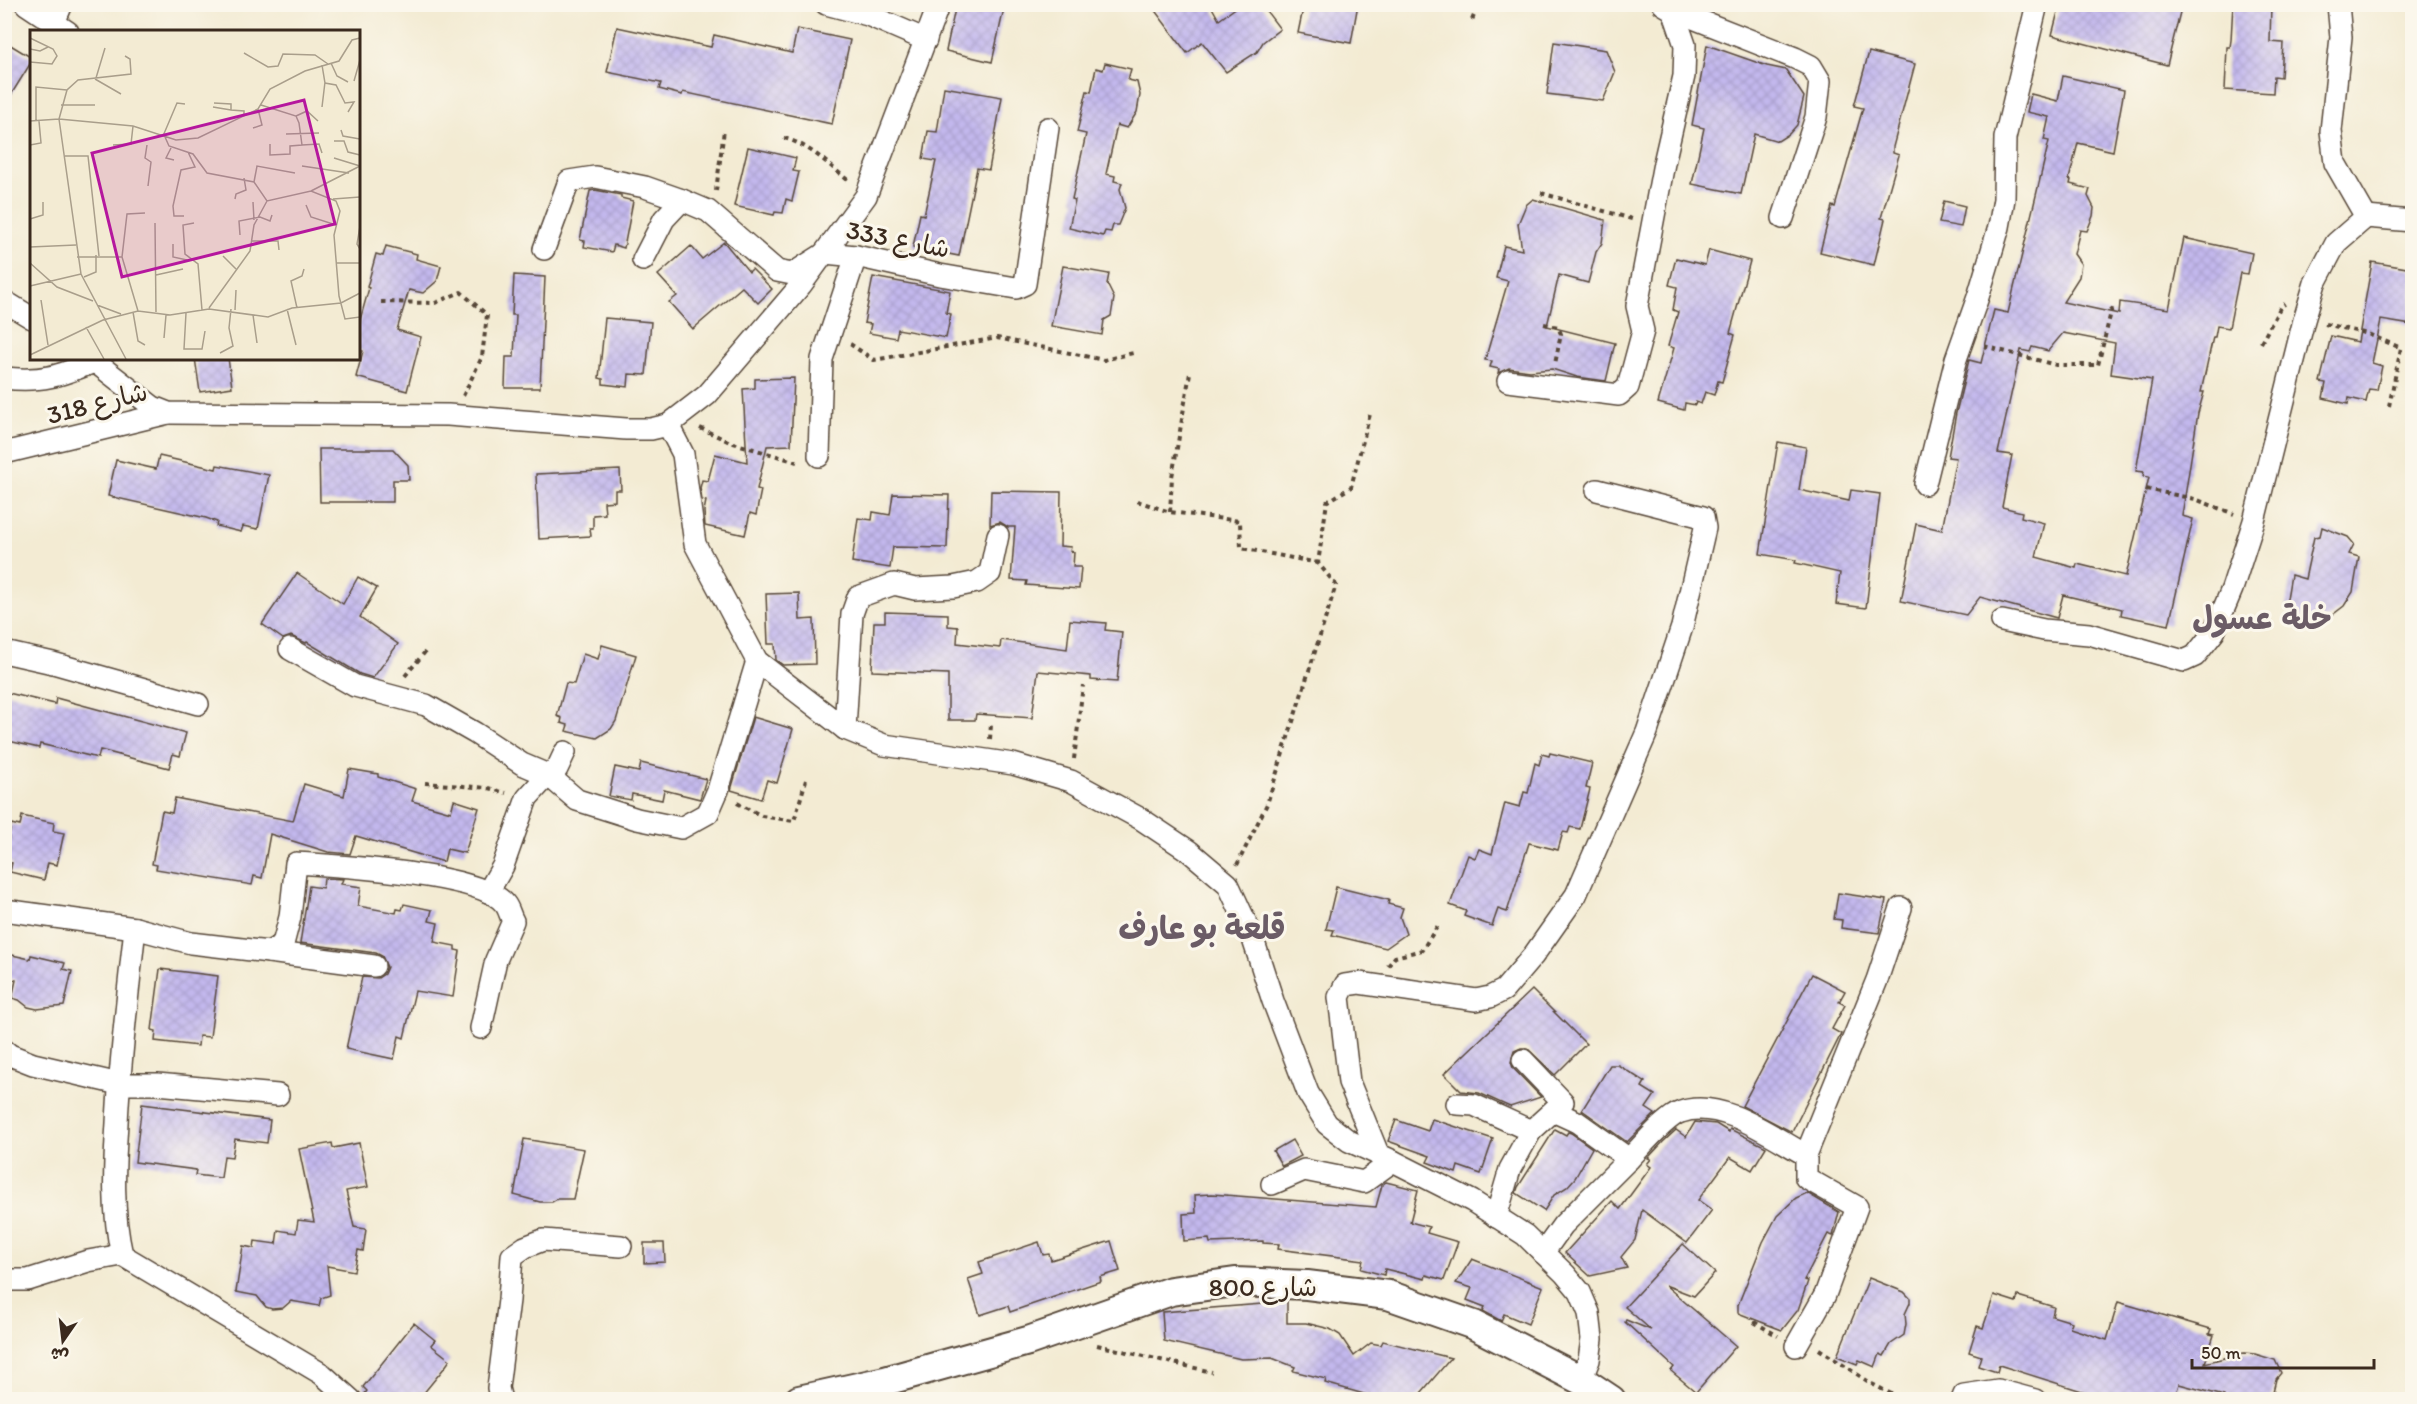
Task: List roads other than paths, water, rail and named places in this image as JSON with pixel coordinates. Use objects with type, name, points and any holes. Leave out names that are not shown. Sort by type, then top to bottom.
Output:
[{"type":"main road","name":"شارع 800","points":[[799,1400],[885,1381],[1057,1330],[1170,1290],[1235,1282],[1307,1285],[1388,1295],[1474,1325],[1581,1380],[1609,1399]]},
{"type":"street","points":[[26,4],[61,20]]},
{"type":"street","points":[[826,4],[868,15],[926,40]]},
{"type":"street","points":[[4,378],[32,381],[62,375],[92,360],[153,407],[168,413],[448,415],[626,429],[651,429],[673,421],[707,395],[801,285],[866,196],[939,4]]},
{"type":"street","points":[[1924,484],[1956,359],[1999,227],[2004,200],[2005,138],[2037,4]]},
{"type":"street","points":[[2338,4],[2342,37],[2331,131],[2335,163],[2366,217]]},
{"type":"street","points":[[1668,7],[1795,58],[1811,66],[1820,81],[1816,117],[1783,218]]},
{"type":"street","points":[[1508,381],[1619,395],[1628,387],[1643,331],[1637,306],[1684,76],[1685,45],[1668,7]]},
{"type":"street","name":"شارع 333","points":[[544,249],[569,181],[595,177],[645,187],[708,211],[777,271],[792,274],[825,253],[856,256],[1016,288],[1024,284],[1048,128]]},
{"type":"street","points":[[643,260],[664,219],[682,200]]},
{"type":"street","points":[[2002,621],[2044,630],[2089,634],[2184,661],[2195,656],[2214,632],[2232,589],[2254,521],[2315,283],[2336,243],[2366,217],[2412,221]]},
{"type":"street","points":[[809,459],[822,359],[856,256]]},
{"type":"street","points":[[4,301],[30,317]]},
{"type":"street","name":"شارع 318","points":[[4,453],[168,413]]},
{"type":"street","points":[[673,421],[683,454],[695,544],[757,661],[845,729],[884,745],[1013,764],[1071,781],[1141,819],[1189,851],[1228,884],[1252,936],[1273,1001],[1308,1093],[1328,1124],[1348,1141],[1472,1201],[1525,1236],[1543,1253],[1580,1292],[1589,1313],[1592,1339],[1581,1380]]},
{"type":"street","points":[[1386,1158],[1349,1082],[1340,997],[1345,985],[1359,983],[1476,1000],[1490,997],[1504,990],[1533,956],[1576,895],[1643,742],[1682,627],[1705,528],[1703,518],[1597,490]]},
{"type":"street","points":[[845,729],[852,614],[858,597],[894,584],[915,589],[953,587],[977,582],[990,573],[998,535]]},
{"type":"street","points":[[290,649],[355,686],[426,705],[522,764],[548,775],[577,800],[637,819],[681,828],[708,813],[718,790],[757,661]]},
{"type":"street","points":[[4,652],[53,663],[198,704]]},
{"type":"street","points":[[488,892],[503,866],[527,798],[548,775],[557,769],[565,753]]},
{"type":"street","points":[[269,952],[283,944],[290,917],[296,863],[385,870],[447,880],[488,892],[505,904],[513,921],[496,960],[481,1028]]},
{"type":"street","points":[[1796,1346],[1825,1295],[1857,1207],[1806,1179],[1806,1155],[1876,980],[1901,909]]},
{"type":"street","points":[[4,910],[135,928],[191,943],[374,966]]},
{"type":"street","points":[[122,1255],[117,1230],[114,1172],[119,1084],[135,928]]},
{"type":"street","points":[[4,1050],[10,1055],[33,1064],[119,1084],[157,1084],[278,1095]]},
{"type":"street","points":[[1496,1217],[1509,1169],[1531,1131],[1563,1102],[1523,1060]]},
{"type":"street","points":[[1457,1104],[1474,1105],[1531,1131]]},
{"type":"street","points":[[1543,1253],[1563,1225],[1656,1131],[1680,1112],[1707,1108],[1726,1113],[1806,1155]]},
{"type":"street","points":[[1553,1111],[1577,1122],[1629,1159]]},
{"type":"street","points":[[1272,1184],[1304,1170],[1364,1182],[1386,1158]]},
{"type":"street","points":[[501,1400],[498,1388],[512,1256],[525,1247],[543,1240],[621,1246]]},
{"type":"street","points":[[4,1280],[28,1280],[88,1261],[122,1255],[322,1374],[351,1400]]},
{"type":"street","points":[[1962,1400],[1964,1395],[1998,1390],[2035,1400]]},
{"type":"district","name":"خلة عسول","points":[[2262,618]]},
{"type":"district","name":"قلعة بو عارف","points":[[1202,928]]}]
